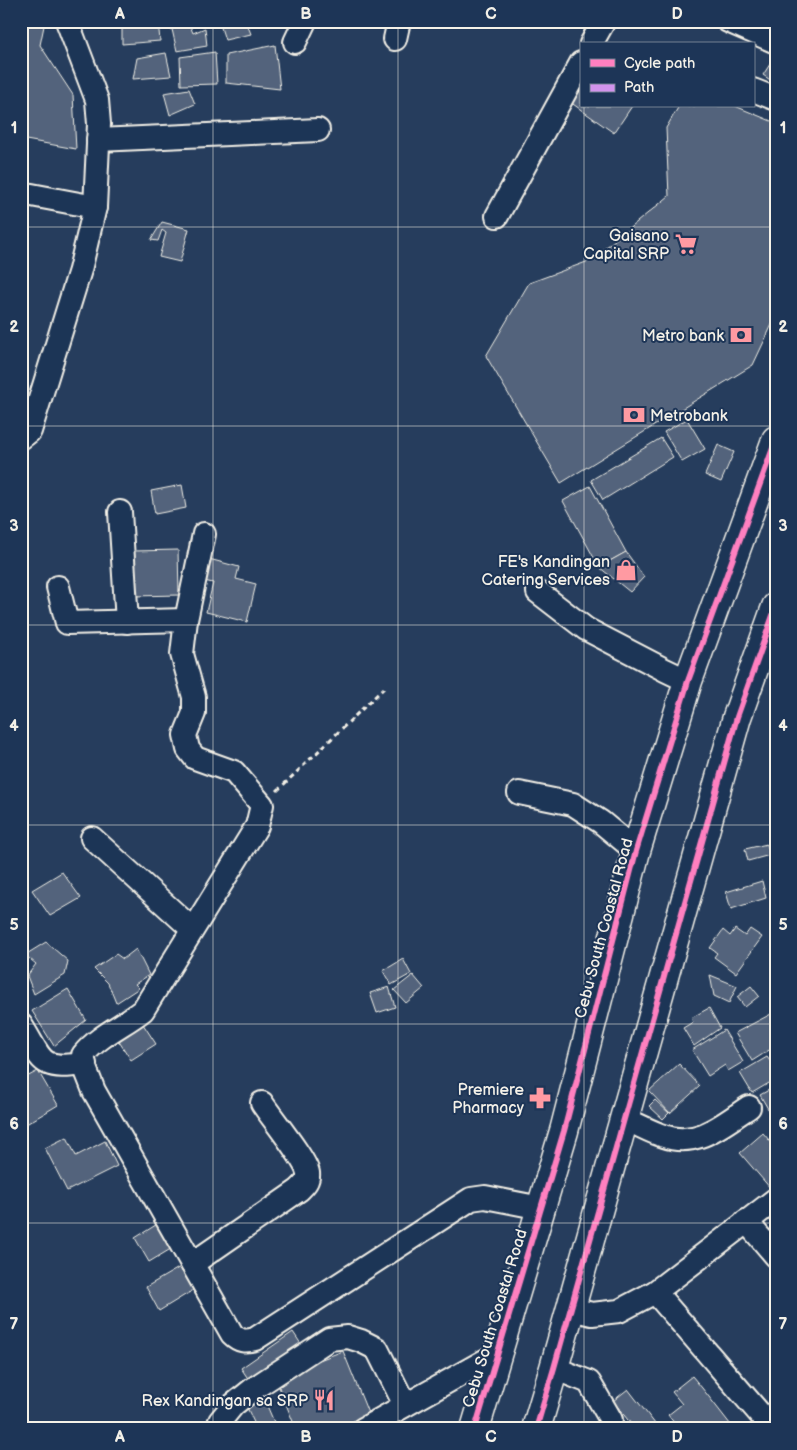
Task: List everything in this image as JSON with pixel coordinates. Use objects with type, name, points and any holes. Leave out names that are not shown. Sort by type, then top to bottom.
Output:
[{"type":"highway","name":"Cebu South Coastal Road","points":[[475,1429],[564,1131],[636,851],[688,681],[776,440]]},
{"type":"highway","points":[[536,1429],[736,718],[773,622]]},
{"type":"street","points":[[21,438],[30,431],[80,270],[95,207],[98,100],[67,21]]},
{"type":"street","points":[[295,42],[305,21]]},
{"type":"street","points":[[592,42],[604,21]]},
{"type":"street","points":[[728,21],[776,42]]},
{"type":"street","points":[[497,216],[580,65]]},
{"type":"street","points":[[754,90],[776,99]]},
{"type":"street","points":[[98,140],[318,130]]},
{"type":"street","points":[[21,194],[95,207]]},
{"type":"street","points":[[120,512],[127,622]]},
{"type":"street","points":[[204,534],[186,620],[182,654],[194,697],[194,713],[185,735],[188,749],[195,758],[234,772],[262,805],[257,826],[143,1010],[92,1045],[84,1055],[84,1064],[94,1091],[232,1334],[238,1340],[248,1341],[255,1339],[472,1199],[485,1197],[541,1208]]},
{"type":"street","points":[[58,587],[67,623],[186,620]]},
{"type":"street","points":[[538,592],[586,629],[688,681]]},
{"type":"street","points":[[519,794],[573,804],[601,822],[636,851]]},
{"type":"street","points":[[92,838],[192,929]]},
{"type":"street","points":[[21,1025],[40,1056],[48,1063],[58,1066],[84,1064]]},
{"type":"street","points":[[192,1264],[299,1190],[307,1180],[308,1172],[302,1160],[262,1103]]},
{"type":"street","points":[[624,1119],[665,1137],[686,1140],[705,1136],[749,1107]]},
{"type":"street","points":[[571,1309],[592,1314],[619,1311],[655,1292],[776,1199]]},
{"type":"street","points":[[746,1221],[776,1256]]},
{"type":"street","points":[[655,1292],[773,1429]]},
{"type":"street","points":[[216,1429],[233,1405],[329,1339],[348,1337],[377,1349],[405,1405]]},
{"type":"street","points":[[363,1429],[497,1354]]},
{"type":"street","points":[[554,1368],[589,1382],[611,1420],[609,1429]]},
{"type":"path","points":[[262,805],[384,688]]},
{"type":"building","points":[[21,21],[45,21],[40,45],[73,95],[76,149],[26,140],[21,145]]},
{"type":"building","points":[[122,21],[158,21],[160,41],[122,44]]},
{"type":"building","points":[[176,21],[188,21],[193,33],[205,28],[207,46],[177,51],[171,25]]},
{"type":"building","points":[[219,21],[246,21],[251,34],[225,40]]},
{"type":"building","points":[[275,45],[280,89],[226,83],[226,55]]},
{"type":"building","points":[[215,52],[217,84],[181,85],[180,57]]},
{"type":"building","points":[[166,53],[171,76],[133,79],[137,58]]},
{"type":"building","points":[[774,58],[776,59],[776,84],[763,75]]},
{"type":"building","points":[[580,88],[580,108],[631,108],[614,133],[570,102]]},
{"type":"building","points":[[189,89],[195,104],[170,115],[164,93]]},
{"type":"building","points":[[678,108],[740,108],[776,123],[776,316],[753,365],[561,483],[486,356],[529,283],[589,261],[669,196],[666,128]]},
{"type":"building","points":[[162,222],[189,229],[180,262],[159,257],[166,233],[162,230],[158,241],[151,240]]},
{"type":"building","points":[[687,419],[705,449],[682,462],[664,432]]},
{"type":"building","points":[[661,438],[673,457],[603,500],[591,480]]},
{"type":"building","points":[[718,445],[734,452],[721,482],[705,475]]},
{"type":"building","points":[[182,485],[186,508],[155,514],[151,491]]},
{"type":"building","points":[[590,486],[626,552],[599,567],[563,501]]},
{"type":"building","points":[[178,550],[179,595],[134,596],[133,551]]},
{"type":"building","points":[[626,552],[644,577],[630,592],[599,567]]},
{"type":"building","points":[[209,559],[239,567],[236,579],[256,584],[247,622],[206,612],[213,583],[204,581]]},
{"type":"building","points":[[767,844],[770,855],[748,861],[745,849]]},
{"type":"building","points":[[62,872],[81,898],[50,916],[32,890]]},
{"type":"building","points":[[762,881],[766,898],[731,909],[726,892]]},
{"type":"building","points":[[735,929],[745,936],[750,929],[762,937],[736,973],[714,957],[717,953],[710,948],[723,930],[730,936]]},
{"type":"building","points":[[46,942],[68,961],[65,975],[34,994],[27,976],[36,964],[25,955]]},
{"type":"building","points":[[136,949],[149,975],[135,984],[139,988],[116,1003],[108,983],[94,969],[116,954],[123,959]]},
{"type":"building","points":[[403,959],[411,974],[391,985],[383,971]]},
{"type":"building","points":[[413,975],[424,988],[406,1003],[394,990]]},
{"type":"building","points":[[710,975],[737,986],[729,1003],[714,996]]},
{"type":"building","points":[[751,986],[759,996],[745,1007],[737,997]]},
{"type":"building","points":[[389,987],[395,1007],[377,1013],[370,993]]},
{"type":"building","points":[[68,989],[86,1020],[54,1046],[32,1011]]},
{"type":"building","points":[[709,1008],[720,1028],[694,1046],[683,1028],[693,1022],[691,1018]]},
{"type":"building","points":[[773,1013],[776,1018],[776,1044],[752,1061],[735,1033]]},
{"type":"building","points":[[143,1024],[156,1044],[131,1060],[118,1040]]},
{"type":"building","points":[[724,1030],[743,1062],[728,1071],[725,1065],[708,1076],[692,1050]]},
{"type":"building","points":[[767,1057],[770,1061],[776,1058],[776,1079],[752,1093],[740,1073]]},
{"type":"building","points":[[679,1064],[700,1086],[670,1113],[649,1091]]},
{"type":"building","points":[[38,1071],[58,1105],[23,1126],[21,1124],[21,1080]]},
{"type":"building","points":[[776,1086],[776,1118],[774,1119],[760,1095]]},
{"type":"building","points":[[655,1100],[669,1113],[663,1119],[649,1106]]},
{"type":"building","points":[[763,1133],[776,1148],[776,1185],[771,1189],[740,1153]]},
{"type":"building","points":[[67,1137],[76,1156],[105,1141],[117,1166],[67,1191],[45,1148]]},
{"type":"building","points":[[159,1223],[174,1247],[149,1262],[135,1238]]},
{"type":"building","points":[[182,1266],[195,1289],[159,1311],[146,1287]]},
{"type":"building","points":[[293,1332],[303,1347],[251,1383],[241,1368]]},
{"type":"building","name":"Rex Kandingan sa SRP","points":[[343,1351],[372,1423],[359,1429],[296,1429],[275,1377]]},
{"type":"building","points":[[692,1376],[734,1429],[679,1429],[668,1415],[682,1404],[672,1392]]},
{"type":"building","points":[[628,1389],[659,1429],[635,1429],[613,1401]]},
{"type":"building","points":[[262,1394],[277,1429],[257,1429],[244,1401]]},
{"type":"cycle path","points":[[475,1429],[564,1131],[636,851],[688,681],[776,440]]},
{"type":"cycle path","points":[[536,1429],[737,717],[776,607]]},
{"type":"place","name":"Gaisano Capital SRP","points":[[686,244]]},
{"type":"place","name":"Metro bank","points":[[741,335]]},
{"type":"place","name":"Metrobank","points":[[634,415]]},
{"type":"place","name":"FE's Kandingan Catering Services","points":[[626,570]]},
{"type":"place","name":"Premiere Pharmacy","points":[[540,1098]]},
{"type":"place","name":"Rex Kandingan sa SRP","points":[[324,1400]]}]
